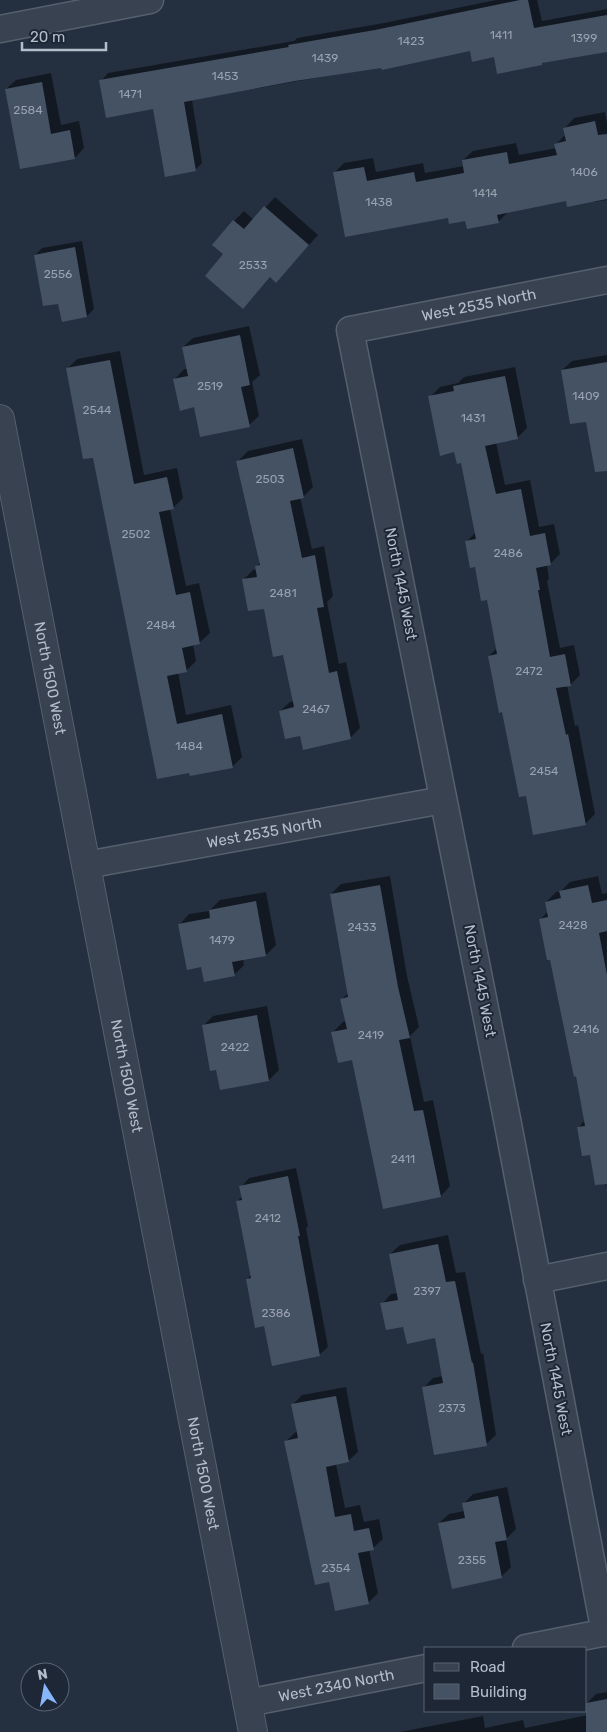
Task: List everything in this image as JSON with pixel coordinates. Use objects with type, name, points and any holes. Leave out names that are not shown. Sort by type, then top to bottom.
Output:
[{"type":"street","points":[[0,29],[150,0]]},
{"type":"street","name":"West 2535 North","points":[[350,330],[607,280]]},
{"type":"street","name":"North 1445 West","points":[[350,330],[507,1119],[606,1633]]},
{"type":"street","name":"North 1500 West","points":[[0,420],[253,1732]]},
{"type":"street","name":"West 2535 North","points":[[86,865],[444,800]]},
{"type":"street","points":[[538,1280],[607,1266]]},
{"type":"street","points":[[531,1647],[606,1633]]},
{"type":"street","name":"West 2340 North","points":[[247,1703],[424,1668]]},
{"type":"building","points":[[520,0],[528,0],[534,28],[607,15],[607,52],[542,63],[542,65],[497,74],[494,57],[472,62],[470,51],[382,70],[381,68],[295,81],[184,102],[196,171],[165,177],[153,109],[106,118],[99,80],[289,47],[288,45],[375,30]]},
{"type":"building","points":[[42,82],[51,134],[70,130],[75,159],[20,169],[5,89]]},
{"type":"building","points":[[595,121],[598,135],[607,134],[607,199],[567,207],[566,201],[497,215],[499,223],[467,229],[465,221],[449,224],[448,218],[345,237],[333,172],[364,167],[367,181],[414,172],[416,182],[464,173],[462,160],[507,152],[509,164],[557,155],[554,144],[566,141],[563,128]]},
{"type":"building","points":[[264,206],[309,245],[276,283],[270,277],[243,309],[205,276],[223,254],[212,245],[233,220],[244,229]]},
{"type":"building","points":[[75,247],[87,317],[62,322],[58,304],[43,306],[34,255]]},
{"type":"building","points":[[240,335],[250,385],[241,387],[250,427],[200,437],[194,407],[180,411],[173,379],[188,376],[182,347]]},
{"type":"building","points":[[110,360],[134,484],[167,477],[174,509],[159,512],[176,595],[190,592],[200,644],[182,648],[187,672],[167,676],[177,724],[222,714],[233,768],[190,776],[189,773],[157,779],[93,458],[83,459],[66,368]]},
{"type":"building","points":[[607,362],[607,471],[595,472],[586,422],[570,424],[561,370]]},
{"type":"building","points":[[505,376],[518,439],[485,446],[496,494],[521,489],[530,536],[545,533],[551,565],[536,568],[540,590],[538,590],[550,657],[565,654],[571,686],[556,688],[566,735],[568,734],[586,825],[533,835],[526,796],[519,797],[502,712],[499,713],[488,656],[497,654],[487,600],[481,601],[475,567],[470,568],[465,541],[476,539],[461,463],[457,464],[454,452],[440,456],[428,396],[454,391],[453,386]]},
{"type":"building","points":[[293,448],[304,498],[290,501],[302,558],[315,555],[324,607],[317,608],[329,673],[337,671],[351,739],[303,750],[300,736],[285,739],[279,711],[294,707],[283,655],[273,657],[264,609],[248,611],[242,579],[257,577],[255,566],[260,565],[236,461]]},
{"type":"building","points":[[380,885],[398,987],[410,1038],[399,1040],[414,1111],[423,1110],[441,1197],[383,1209],[352,1060],[338,1063],[331,1032],[347,1029],[340,999],[348,997],[330,894]]},
{"type":"building","points":[[588,885],[592,903],[607,900],[607,931],[599,933],[607,975],[607,1184],[595,1185],[590,1155],[582,1156],[577,1127],[585,1126],[576,1076],[574,1077],[550,960],[547,960],[539,919],[548,917],[545,902],[561,898],[559,891]]},
{"type":"building","points":[[256,901],[266,956],[232,962],[235,976],[204,982],[201,967],[187,970],[178,924],[210,918],[209,910]]},
{"type":"building","points":[[257,1015],[269,1081],[220,1090],[216,1070],[210,1071],[202,1025]]},
{"type":"building","points":[[288,1176],[320,1356],[272,1366],[264,1326],[255,1328],[246,1279],[251,1278],[236,1201],[242,1200],[239,1186]]},
{"type":"building","points":[[438,1244],[446,1282],[455,1281],[473,1362],[487,1446],[434,1455],[422,1387],[443,1383],[435,1338],[407,1344],[403,1327],[386,1330],[380,1303],[398,1300],[389,1254]]},
{"type":"building","points":[[336,1396],[349,1462],[326,1467],[335,1517],[351,1514],[354,1531],[369,1528],[374,1550],[358,1553],[369,1604],[335,1611],[329,1582],[315,1585],[284,1441],[298,1438],[291,1404]]},
{"type":"building","points":[[498,1496],[507,1540],[495,1542],[502,1578],[452,1589],[438,1523],[465,1518],[462,1503]]},
{"type":"building","points":[[607,1699],[607,1732],[586,1732],[587,1703]]}]
